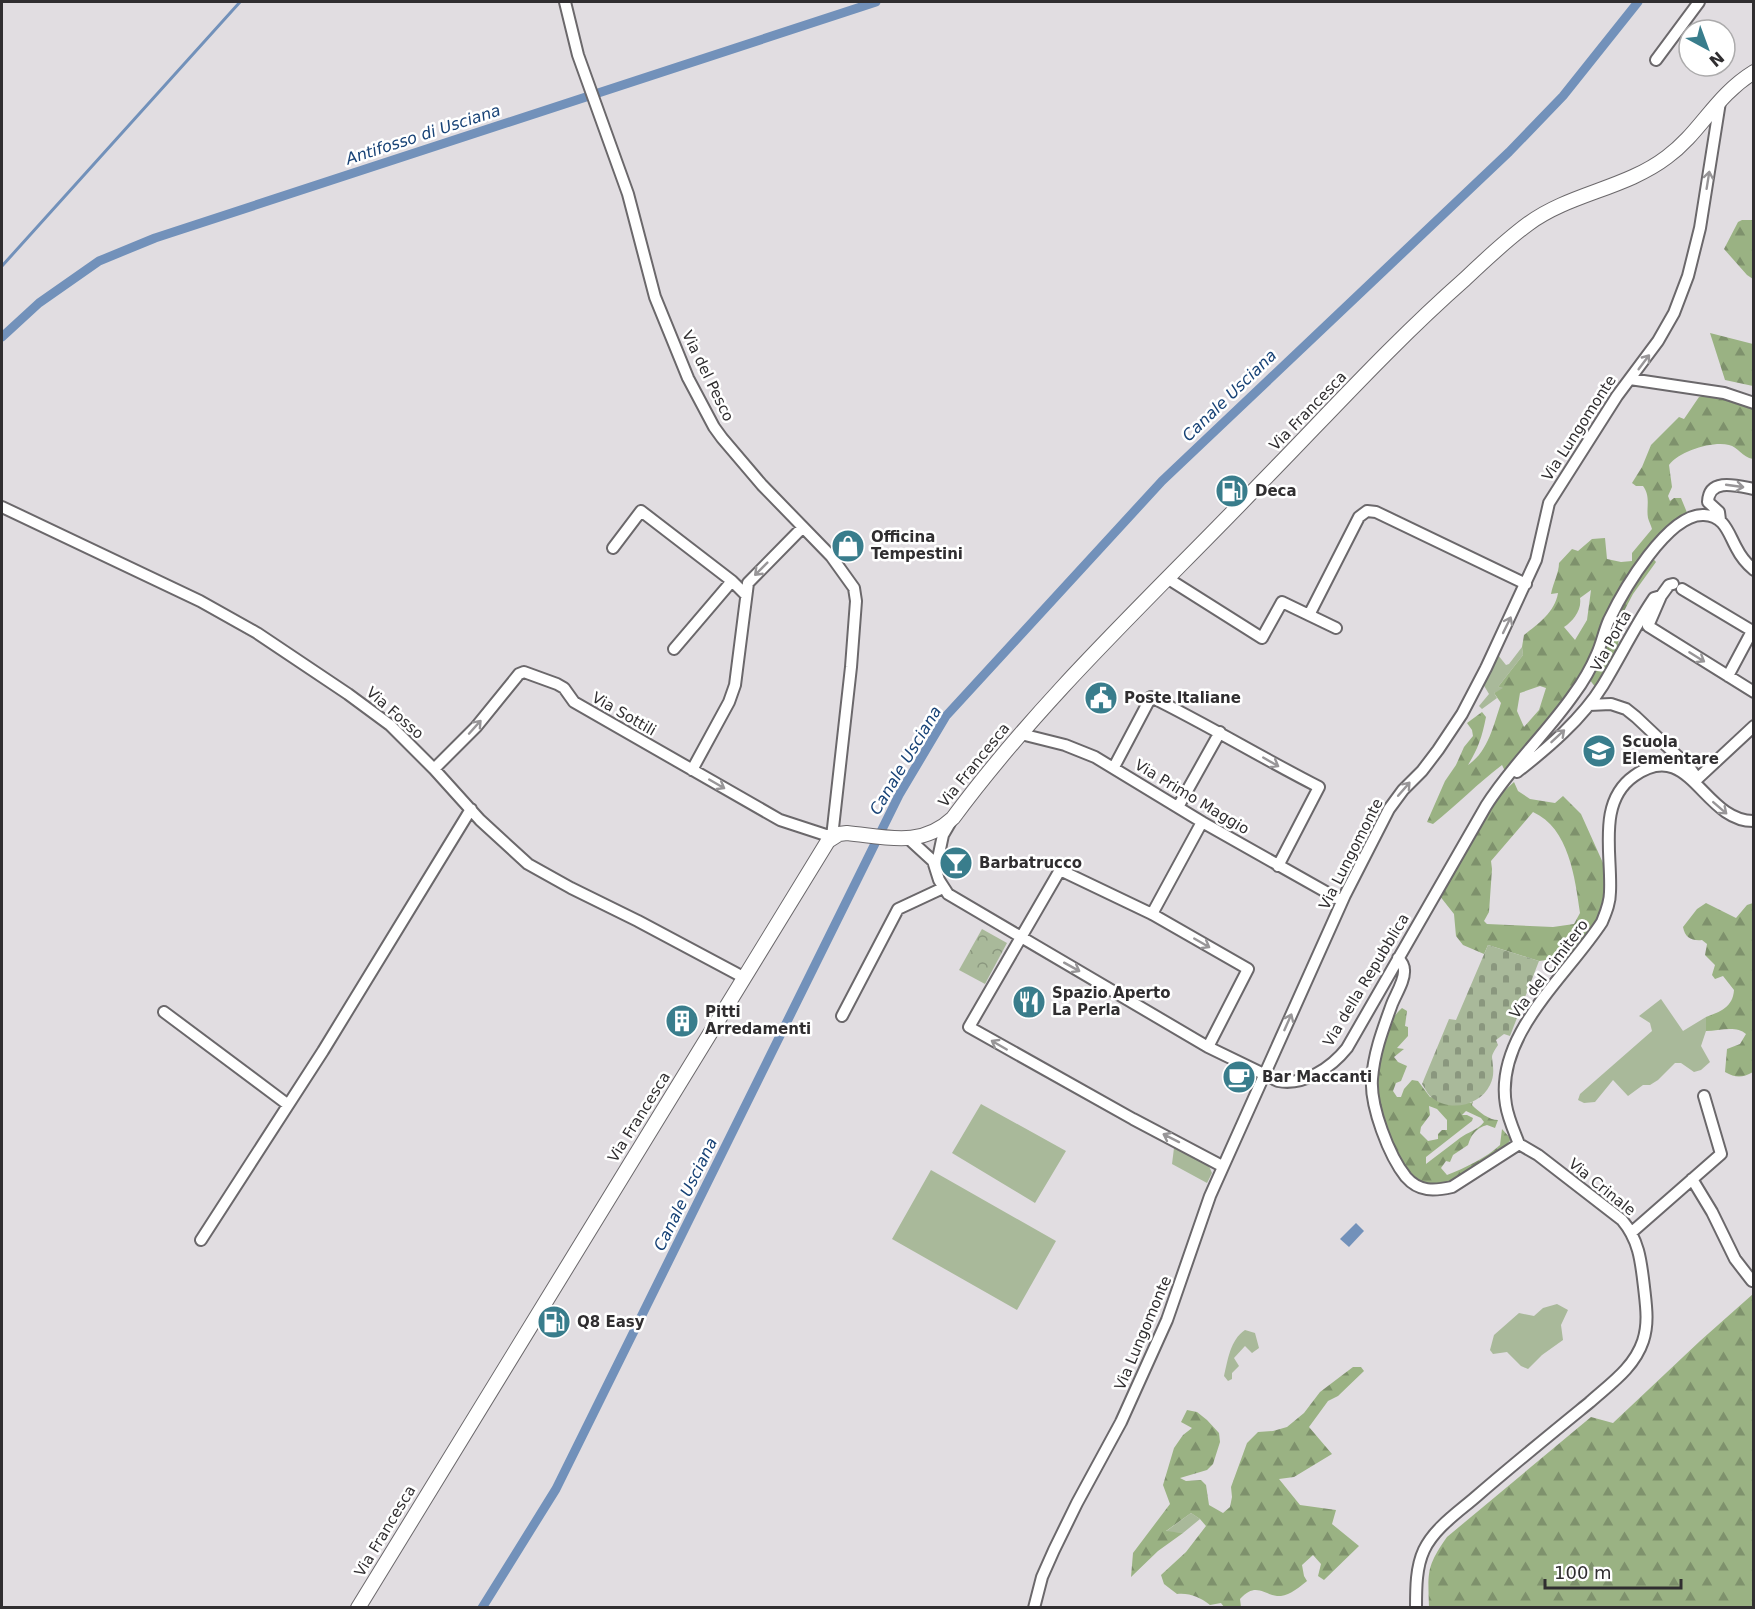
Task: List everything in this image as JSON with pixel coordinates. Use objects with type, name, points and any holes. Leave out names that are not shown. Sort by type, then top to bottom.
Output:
[{"type":"main road","name":"Via Francesca","points":[[358,1608],[743,976],[821,850],[832,837],[847,833],[909,839],[927,835],[942,828],[953,818],[1020,734],[1167,578],[1428,312],[1513,236],[1542,214],[1559,205],[1630,179],[1658,163],[1678,148],[1732,87],[1754,72]]},
{"type":"street","name":"Via del Pesco","points":[[565,2],[578,55],[628,194],[655,297],[688,378],[722,438],[762,485],[842,569],[854,588],[856,601],[832,837]]},
{"type":"street","points":[[1656,60],[1699,2]]},
{"type":"street","name":"Via Lungomonte","points":[[1034,1608],[1042,1577],[1054,1550],[1121,1422],[1167,1320],[1185,1273],[1205,1207],[1222,1166],[1343,898],[1389,809],[1403,790],[1422,771],[1462,714],[1536,560],[1549,503],[1666,328],[1688,276],[1700,228],[1720,99]]},
{"type":"street","points":[[1630,379],[1724,393],[1754,403]]},
{"type":"street","points":[[1754,489],[1726,484],[1712,491],[1708,502],[1719,512],[1720,520],[1727,528],[1741,556],[1754,570]]},
{"type":"street","name":"Via Fosso","points":[[2,507],[200,601],[257,633],[390,725],[528,864],[743,976]]},
{"type":"street","points":[[613,548],[641,511],[732,581],[746,595]]},
{"type":"street","points":[[1309,615],[1359,517],[1367,511],[1376,512],[1526,584]]},
{"type":"street","name":"Via della Repubblica","points":[[943,888],[948,894],[1021,938],[1114,990],[1208,1047],[1264,1075],[1285,1082],[1297,1082],[1316,1074],[1336,1061],[1347,1048],[1450,866],[1498,788],[1575,693],[1591,668],[1614,611],[1654,549],[1671,531],[1689,518],[1701,515],[1720,520]]},
{"type":"street","points":[[692,770],[729,702],[735,685],[748,583],[802,528]]},
{"type":"street","points":[[1167,578],[1262,638],[1282,602],[1336,628]]},
{"type":"street","points":[[674,649],[732,581]]},
{"type":"street","name":"Via Porta","points":[[1728,676],[1648,626],[1661,596],[1669,585],[1678,587],[1753,632]]},
{"type":"street","name":"Via Porta","points":[[1589,705],[1604,684],[1635,626],[1654,598],[1661,596]]},
{"type":"street","points":[[1753,632],[1728,676],[1754,692]]},
{"type":"street","name":"Via Sottili","points":[[434,769],[476,727],[519,674],[524,672],[564,688],[574,702],[780,820],[832,837]]},
{"type":"street","points":[[1114,767],[1151,697],[1319,787],[1278,866]]},
{"type":"street","points":[[1589,705],[1611,704],[1631,713],[1689,767],[1694,774],[1695,782],[1724,812],[1736,819],[1754,821]]},
{"type":"street","name":"Via della Repubblica","points":[[1498,788],[1529,763],[1589,705]]},
{"type":"street","points":[[1695,782],[1754,726]]},
{"type":"street","points":[[1178,807],[1220,732]]},
{"type":"street","name":"Via Primo Maggio","points":[[1020,734],[1081,751],[1114,767],[1278,866],[1343,898]]},
{"type":"street","name":"Via del Cimitero","points":[[1520,1144],[1506,1105],[1504,1089],[1508,1065],[1523,1027],[1602,922],[1608,907],[1610,819],[1614,798],[1627,781],[1642,771],[1656,766],[1678,770],[1695,782]]},
{"type":"street","points":[[201,1240],[323,1051],[471,809]]},
{"type":"street","points":[[936,862],[943,835],[953,818]]},
{"type":"street","points":[[1152,914],[1202,822]]},
{"type":"street","points":[[842,1016],[898,909],[943,888],[927,835]]},
{"type":"street","points":[[909,839],[936,862]]},
{"type":"street","points":[[1208,1047],[1248,969],[1152,914],[1060,870],[969,1027],[1222,1166]]},
{"type":"street","points":[[1398,958],[1402,963],[1404,975],[1376,1049],[1372,1095],[1377,1115],[1401,1170],[1423,1190],[1440,1190],[1452,1187],[1520,1144]]},
{"type":"street","points":[[164,1012],[287,1104]]},
{"type":"street","points":[[1632,1232],[1721,1154],[1704,1096]]},
{"type":"street","name":"Via Crinale","points":[[1416,1608],[1419,1564],[1431,1538],[1488,1486],[1618,1378],[1638,1352],[1646,1329],[1647,1314],[1640,1256],[1632,1232],[1622,1220],[1601,1203],[1520,1144]]},
{"type":"street","points":[[1692,1179],[1712,1212],[1735,1259],[1752,1281]]},
{"type":"green space","points":[[1753,220],[1753,279],[1724,249],[1738,222]]},
{"type":"green space","points":[[1710,333],[1753,344],[1753,386],[1725,380]]},
{"type":"green space","points":[[1709,394],[1753,409],[1753,459],[1732,446],[1714,444],[1688,451],[1669,465],[1672,487],[1668,496],[1670,501],[1674,498],[1681,498],[1688,515],[1648,553],[1656,562],[1633,594],[1622,615],[1623,624],[1618,647],[1596,688],[1589,679],[1561,706],[1505,771],[1502,765],[1433,824],[1427,822],[1445,781],[1464,747],[1473,736],[1467,723],[1482,712],[1486,717],[1483,731],[1468,765],[1481,753],[1493,728],[1501,703],[1494,693],[1503,688],[1498,687],[1523,655],[1524,635],[1545,617],[1556,600],[1558,593],[1551,594],[1559,563],[1572,549],[1578,551],[1592,539],[1605,538],[1607,559],[1621,562],[1632,561],[1632,553],[1652,529],[1648,518],[1648,498],[1645,490],[1643,486],[1636,486],[1632,483],[1651,445],[1679,417],[1684,419],[1699,397]],"holes":[[[1591,590],[1587,620],[1575,640],[1564,627],[1576,615],[1580,607],[1580,598]],[[1540,686],[1546,688],[1539,710],[1524,727],[1517,711],[1520,693]]]},
{"type":"green space","points":[[1522,647],[1523,655],[1498,687],[1505,688],[1494,693],[1497,698],[1482,709],[1479,706],[1489,694],[1483,684],[1498,655],[1506,665],[1509,664]]},
{"type":"green space","points":[[1514,782],[1518,791],[1530,799],[1555,803],[1563,796],[1581,814],[1603,863],[1608,882],[1602,916],[1571,957],[1539,961],[1488,945],[1484,954],[1463,945],[1456,936],[1454,914],[1439,895],[1501,794]],"holes":[[[1533,812],[1545,819],[1555,830],[1568,855],[1580,913],[1574,924],[1553,927],[1487,924],[1484,921],[1489,912],[1491,861]]]},
{"type":"green space","points":[[1706,903],[1736,918],[1747,905],[1753,903],[1753,1072],[1742,1076],[1725,1072],[1727,1049],[1740,1044],[1746,1034],[1732,1029],[1706,1031],[1706,1017],[1721,1011],[1728,1005],[1734,990],[1723,976],[1715,979],[1712,975],[1715,965],[1705,955],[1707,944],[1702,940],[1690,938],[1685,934],[1683,927],[1697,909]]},
{"type":"green space","points":[[982,929],[1007,943],[985,984],[959,970]]},
{"type":"green space","points":[[1488,945],[1539,961],[1510,1036],[1504,1034],[1496,1040],[1498,1045],[1492,1056],[1493,1074],[1490,1085],[1479,1098],[1454,1106],[1437,1101],[1430,1096],[1422,1084],[1449,1019],[1456,1020]]},
{"type":"green space","points":[[1661,999],[1683,1031],[1706,1017],[1706,1031],[1701,1046],[1710,1062],[1701,1070],[1694,1072],[1681,1063],[1675,1063],[1658,1080],[1650,1085],[1643,1085],[1628,1096],[1613,1080],[1595,1102],[1584,1103],[1578,1100],[1580,1094],[1652,1031],[1650,1023],[1639,1016]]},
{"type":"green space","points":[[1402,1008],[1407,1011],[1405,1026],[1408,1027],[1408,1036],[1397,1048],[1404,1049],[1394,1057],[1398,1062],[1407,1066],[1401,1081],[1396,1083],[1393,1091],[1397,1097],[1401,1097],[1404,1089],[1412,1080],[1418,1081],[1430,1097],[1471,1103],[1473,1101],[1472,1105],[1481,1113],[1498,1120],[1495,1128],[1487,1125],[1477,1130],[1468,1145],[1453,1155],[1450,1162],[1446,1161],[1441,1168],[1447,1175],[1475,1162],[1500,1145],[1502,1129],[1511,1139],[1479,1166],[1443,1185],[1423,1185],[1406,1167],[1392,1142],[1382,1115],[1377,1090],[1379,1067],[1388,1028]],"holes":[[[1429,1106],[1437,1109],[1447,1120],[1447,1130],[1442,1130],[1438,1134],[1438,1139],[1428,1141],[1420,1133],[1421,1127],[1430,1115]],[[1466,1111],[1481,1118],[1484,1122],[1426,1164],[1426,1157],[1472,1121],[1473,1118],[1462,1115]]]},
{"type":"green space","points":[[981,1104],[1066,1151],[1035,1203],[952,1153]]},
{"type":"green space","points":[[1174,1148],[1209,1166],[1212,1173],[1207,1183],[1172,1164]]},
{"type":"green space","points":[[931,1170],[1056,1241],[1017,1310],[892,1239]]},
{"type":"green space","points":[[1753,1294],[1753,1607],[1429,1607],[1430,1570],[1435,1556],[1447,1537],[1591,1417],[1613,1423]]},
{"type":"green space","points":[[1557,1304],[1568,1310],[1561,1325],[1563,1340],[1542,1355],[1528,1369],[1521,1366],[1507,1352],[1493,1354],[1490,1350],[1494,1335],[1519,1313],[1534,1316],[1543,1308]]},
{"type":"green space","points":[[1245,1330],[1255,1333],[1259,1348],[1252,1353],[1245,1346],[1234,1358],[1239,1366],[1232,1373],[1232,1379],[1228,1381],[1224,1376],[1230,1351],[1236,1339]]},
{"type":"green space","points":[[1353,1367],[1361,1367],[1364,1371],[1338,1396],[1328,1401],[1309,1427],[1332,1454],[1294,1477],[1279,1479],[1300,1505],[1336,1510],[1332,1524],[1359,1546],[1324,1580],[1318,1576],[1321,1564],[1313,1555],[1302,1565],[1307,1581],[1281,1596],[1256,1590],[1246,1593],[1240,1599],[1241,1607],[1224,1607],[1221,1603],[1210,1605],[1195,1596],[1177,1594],[1164,1584],[1161,1575],[1186,1552],[1206,1526],[1191,1513],[1166,1531],[1183,1533],[1158,1551],[1131,1577],[1133,1553],[1170,1504],[1163,1485],[1174,1448],[1183,1435],[1192,1428],[1181,1422],[1187,1410],[1197,1412],[1207,1420],[1219,1433],[1220,1442],[1213,1464],[1207,1470],[1180,1478],[1186,1481],[1201,1480],[1206,1485],[1209,1505],[1223,1513],[1230,1507],[1231,1487],[1247,1443],[1258,1432],[1287,1427],[1304,1413],[1320,1392]]},
{"type":"green space","points":[[1191,1513],[1200,1519],[1183,1533],[1165,1532]]},
{"type":"water","points":[[1356,1223],[1364,1231],[1349,1247],[1340,1239]]},
{"type":"waterway","points":[[2,266],[240,2]]},
{"type":"waterway","name":"Antifosso di Usciana","points":[[2,337],[39,303],[99,261],[155,238],[876,2]]},
{"type":"waterway","name":"Canale Usciana","points":[[482,1608],[556,1489],[899,795],[946,716],[1162,481],[1509,152],[1563,96],[1638,2]]},
{"type":"place","name":"Deca","points":[[1232,491]]},
{"type":"place","name":"Officina Tempestini","points":[[848,546]]},
{"type":"place","name":"Poste Italiane","points":[[1101,698]]},
{"type":"place","name":"Scuola Elementare","points":[[1599,751]]},
{"type":"place","name":"Barbatrucco","points":[[956,863]]},
{"type":"place","name":"Spazio Aperto La Perla","points":[[1029,1002]]},
{"type":"place","name":"Pitti Arredamenti","points":[[682,1021]]},
{"type":"place","name":"Bar Maccanti","points":[[1239,1077]]},
{"type":"place","name":"Q8 Easy","points":[[554,1322]]}]
